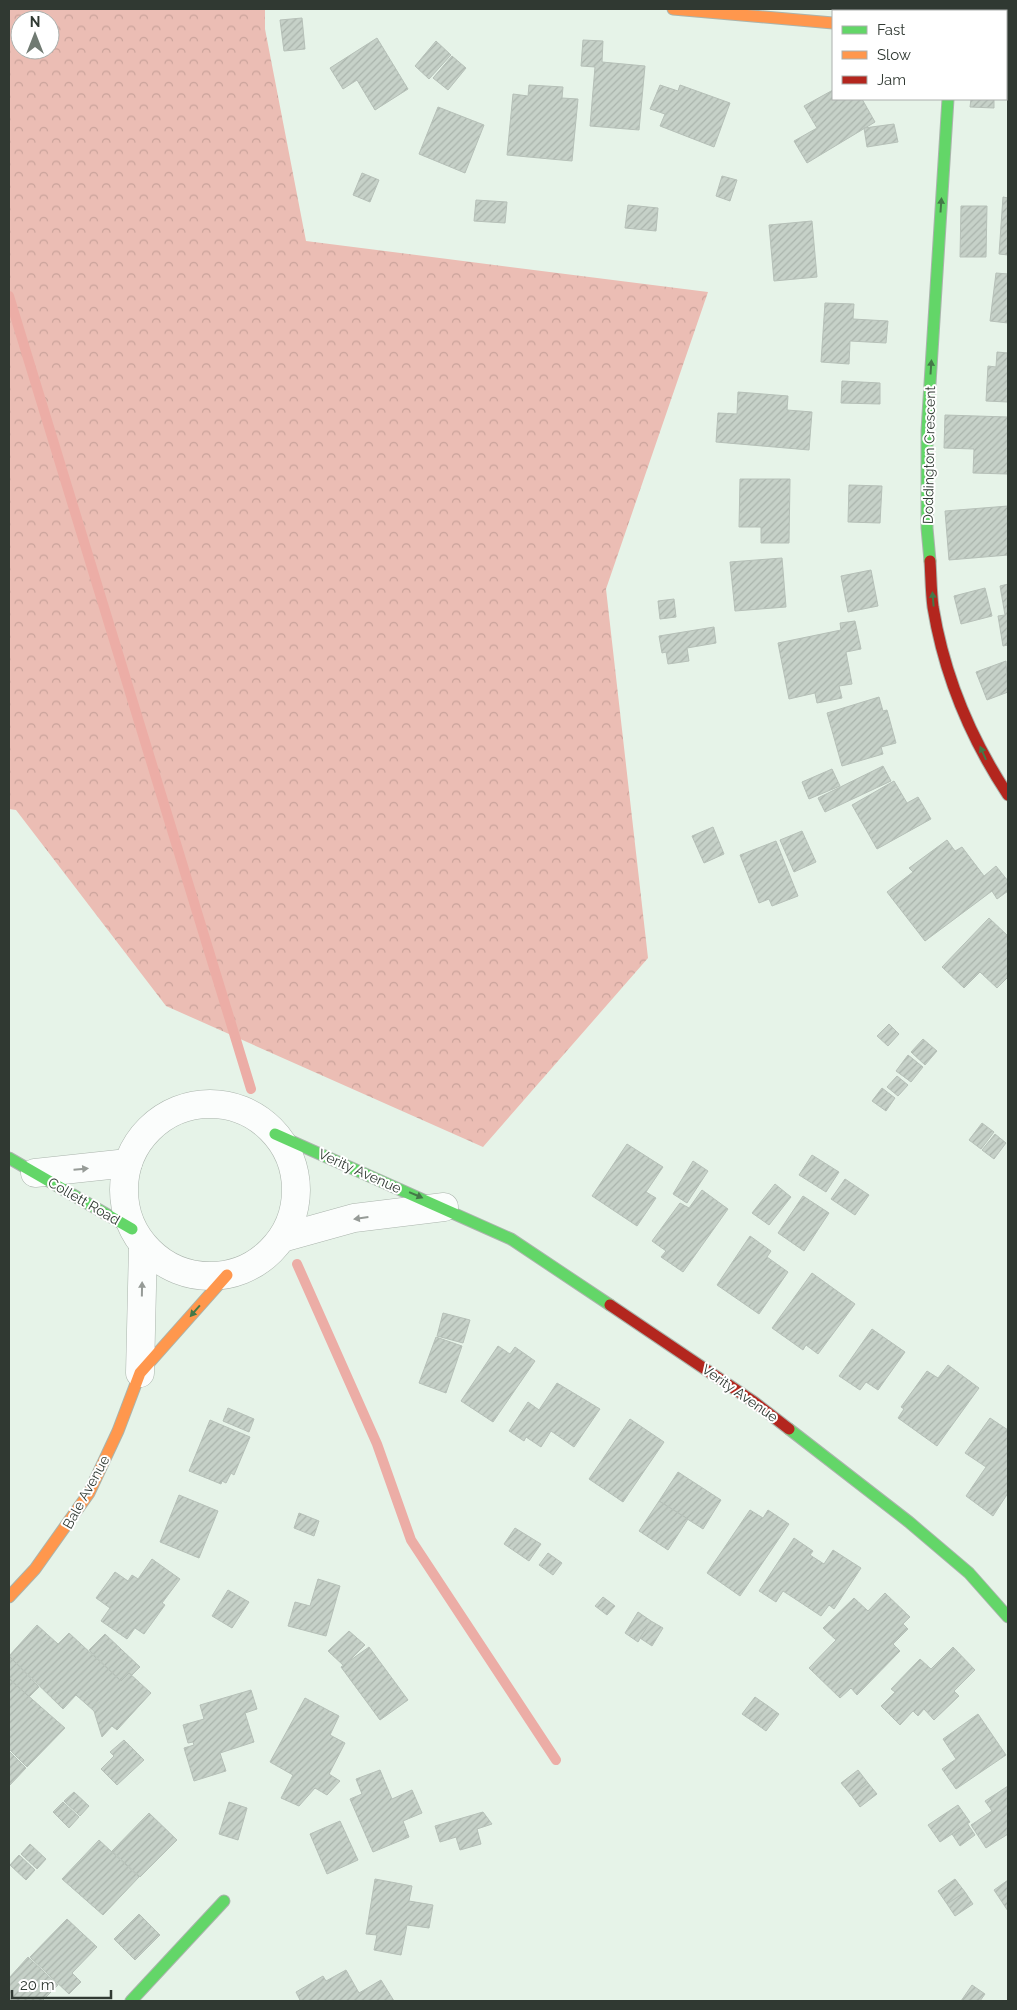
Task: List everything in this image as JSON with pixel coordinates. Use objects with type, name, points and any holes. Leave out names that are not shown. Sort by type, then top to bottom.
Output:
[{"type":"street","points":[[673,9],[832,23]]},
{"type":"street","name":"Doddington Crescent","points":[[948,100],[927,431],[927,528],[933,607],[955,692],[987,763],[1008,794]]},
{"type":"street","points":[[215,1104],[237,1109],[258,1119],[275,1134],[287,1152],[294,1174],[296,1196],[292,1218],[282,1238],[267,1255],[254,1264],[227,1275],[202,1276],[179,1271],[158,1259],[138,1237],[125,1207],[123,1185],[128,1163],[138,1143],[153,1126],[172,1113],[193,1106],[215,1104]]},
{"type":"street","name":"Verity Avenue","points":[[275,1134],[444,1207],[511,1239],[754,1402],[909,1522],[969,1573],[1008,1617]]},
{"type":"street","name":"Collett Road","points":[[9,1158],[138,1237]]},
{"type":"street","name":"Collett Road","points":[[35,1173],[128,1163]]},
{"type":"street","name":"Verity Avenue","points":[[282,1238],[354,1218],[444,1207]]},
{"type":"street","name":"Bale Avenue","points":[[138,1237],[140,1373]]},
{"type":"street","name":"Bale Avenue","points":[[9,1597],[35,1569],[69,1524],[88,1493],[118,1431],[140,1373],[227,1275]]},
{"type":"street","points":[[131,2001],[224,1901]]},
{"type":"green space","points":[[9,9],[265,9],[265,29],[306,241],[708,292],[606,589],[648,958],[483,1147],[166,1006],[16,810],[9,809]]},
{"type":"building","points":[[302,18],[305,49],[284,51],[280,20]]},
{"type":"building","points":[[377,38],[408,89],[375,110],[357,80],[343,89],[330,68]]},
{"type":"building","points":[[583,40],[603,41],[602,62],[645,66],[639,130],[590,126],[595,67],[581,66]]},
{"type":"building","points":[[436,41],[451,55],[429,79],[415,66]]},
{"type":"building","points":[[452,56],[466,68],[448,90],[433,78]]},
{"type":"building","points":[[529,85],[563,87],[562,98],[578,99],[572,161],[507,155],[513,94],[528,96]]},
{"type":"building","points":[[660,85],[678,91],[680,85],[730,103],[714,147],[660,126],[665,114],[650,109]]},
{"type":"building","points":[[832,91],[832,100],[863,100],[875,122],[807,163],[794,141],[817,128],[804,106]]},
{"type":"building","points":[[971,100],[994,100],[994,108],[970,107]]},
{"type":"building","points":[[438,107],[484,125],[465,173],[419,154]]},
{"type":"building","points":[[894,124],[898,142],[867,147],[864,128]]},
{"type":"building","points":[[362,173],[379,180],[370,202],[353,195]]},
{"type":"building","points":[[722,176],[737,180],[730,201],[716,196]]},
{"type":"building","points":[[1003,197],[1008,198],[1008,255],[999,254]]},
{"type":"building","points":[[476,200],[507,202],[505,223],[474,221]]},
{"type":"building","points":[[628,205],[658,208],[656,231],[625,228]]},
{"type":"building","points":[[961,206],[987,206],[986,257],[960,257]]},
{"type":"building","points":[[812,221],[817,277],[774,281],[769,225]]},
{"type":"building","points":[[996,273],[1008,274],[1008,323],[990,321]]},
{"type":"building","points":[[825,303],[854,304],[853,319],[888,321],[886,343],[850,341],[849,364],[821,362]]},
{"type":"building","points":[[997,352],[1008,353],[1008,402],[986,401],[988,366],[996,367]]},
{"type":"building","points":[[842,381],[880,383],[880,404],[841,403]]},
{"type":"building","points":[[738,392],[788,396],[787,410],[812,412],[809,450],[716,442],[718,413],[737,414]]},
{"type":"building","points":[[945,415],[1008,417],[1008,474],[973,473],[974,449],[944,448]]},
{"type":"building","points":[[740,479],[790,479],[789,543],[761,543],[761,527],[739,527]]},
{"type":"building","points":[[849,485],[882,486],[880,523],[848,522]]},
{"type":"building","points":[[1008,506],[1008,555],[949,560],[945,511]]},
{"type":"building","points":[[782,558],[786,607],[735,611],[730,562]]},
{"type":"building","points":[[871,570],[878,606],[848,612],[841,576]]},
{"type":"building","points":[[1008,584],[1008,645],[1003,646],[998,616],[1005,615],[1000,586]]},
{"type":"building","points":[[985,588],[992,616],[961,624],[954,596]]},
{"type":"building","points":[[674,599],[676,617],[660,619],[658,601]]},
{"type":"building","points":[[855,621],[861,649],[846,652],[852,684],[839,686],[842,698],[817,703],[815,693],[789,699],[778,643],[841,630],[840,623]]},
{"type":"building","points":[[714,627],[716,643],[687,648],[689,661],[668,664],[666,652],[662,653],[659,636]]},
{"type":"building","points":[[1006,661],[1008,692],[987,700],[976,672]]},
{"type":"building","points":[[879,697],[883,711],[887,710],[896,743],[881,747],[883,754],[842,766],[827,713]]},
{"type":"building","points":[[883,766],[891,781],[825,812],[818,798]]},
{"type":"building","points":[[832,769],[840,786],[809,799],[802,782]]},
{"type":"building","points":[[894,781],[907,803],[918,797],[931,819],[877,849],[852,805]]},
{"type":"building","points":[[713,827],[724,854],[704,863],[692,836]]},
{"type":"building","points":[[802,831],[816,862],[794,872],[780,840]]},
{"type":"building","points":[[947,840],[955,851],[962,847],[984,876],[996,866],[1008,881],[1008,891],[997,899],[992,891],[925,941],[887,892],[913,872],[909,868]]},
{"type":"building","points":[[776,841],[798,896],[772,906],[769,899],[759,903],[740,855]]},
{"type":"building","points":[[989,918],[1008,936],[1008,977],[997,988],[980,972],[964,988],[942,967]]},
{"type":"building","points":[[889,1024],[899,1034],[888,1046],[877,1036]]},
{"type":"building","points":[[923,1039],[937,1051],[925,1065],[911,1052]]},
{"type":"building","points":[[908,1055],[923,1067],[911,1082],[896,1071]]},
{"type":"building","points":[[897,1076],[908,1085],[898,1096],[887,1087]]},
{"type":"building","points":[[882,1088],[895,1098],[886,1111],[872,1101]]},
{"type":"building","points":[[982,1123],[994,1132],[981,1149],[969,1140]]},
{"type":"building","points":[[995,1134],[1006,1143],[994,1159],[982,1150]]},
{"type":"building","points":[[627,1144],[663,1167],[646,1192],[656,1198],[637,1226],[592,1196]]},
{"type":"building","points":[[812,1155],[839,1172],[826,1192],[799,1175]]},
{"type":"building","points":[[693,1161],[708,1171],[687,1203],[673,1194]]},
{"type":"building","points":[[845,1179],[869,1195],[855,1215],[831,1199]]},
{"type":"building","points":[[775,1184],[791,1197],[769,1225],[752,1213]]},
{"type":"building","points":[[702,1190],[728,1209],[683,1272],[661,1257],[666,1251],[652,1241],[680,1203],[689,1208]]},
{"type":"building","points":[[803,1196],[829,1213],[804,1251],[778,1233]]},
{"type":"building","points":[[750,1236],[771,1251],[767,1257],[788,1272],[759,1314],[717,1285]]},
{"type":"building","points":[[812,1273],[855,1304],[818,1354],[806,1345],[803,1350],[772,1328]]},
{"type":"building","points":[[443,1313],[470,1320],[463,1343],[437,1336]]},
{"type":"building","points":[[872,1329],[905,1352],[878,1390],[866,1382],[860,1390],[839,1376]]},
{"type":"building","points":[[436,1337],[462,1346],[446,1393],[419,1383]]},
{"type":"building","points":[[498,1346],[510,1354],[515,1347],[535,1361],[493,1422],[461,1401]]},
{"type":"building","points":[[948,1365],[979,1388],[937,1446],[898,1418],[904,1409],[901,1407],[927,1371],[938,1378]]},
{"type":"building","points":[[557,1383],[600,1409],[574,1447],[551,1431],[541,1447],[526,1437],[524,1441],[509,1431],[528,1402],[539,1410]]},
{"type":"building","points":[[228,1408],[254,1419],[249,1432],[223,1421]]},
{"type":"building","points":[[990,1418],[1008,1430],[1008,1493],[993,1516],[966,1496],[986,1467],[965,1453]]},
{"type":"building","points":[[630,1419],[664,1442],[623,1502],[589,1479]]},
{"type":"building","points":[[210,1420],[250,1437],[234,1475],[231,1473],[226,1483],[222,1481],[221,1484],[189,1471]]},
{"type":"building","points":[[678,1472],[721,1500],[703,1529],[659,1501]]},
{"type":"building","points":[[179,1495],[218,1511],[199,1558],[160,1542]]},
{"type":"building","points":[[659,1501],[688,1519],[668,1550],[639,1531]]},
{"type":"building","points":[[750,1510],[763,1518],[768,1510],[789,1524],[740,1596],[707,1573]]},
{"type":"building","points":[[299,1513],[319,1521],[314,1536],[294,1528]]},
{"type":"building","points":[[515,1528],[541,1544],[529,1561],[504,1544]]},
{"type":"building","points":[[794,1538],[813,1551],[810,1555],[824,1564],[833,1550],[861,1568],[834,1609],[829,1605],[821,1616],[783,1591],[776,1602],[759,1591]]},
{"type":"building","points":[[548,1553],[562,1563],[553,1575],[539,1565]]},
{"type":"building","points":[[152,1559],[180,1579],[162,1603],[165,1605],[144,1634],[135,1628],[127,1639],[101,1621],[110,1608],[96,1598],[115,1572],[128,1581],[132,1575],[138,1579]]},
{"type":"building","points":[[318,1579],[340,1586],[326,1636],[288,1626],[295,1602],[310,1606]]},
{"type":"building","points":[[228,1590],[249,1602],[232,1628],[212,1616]]},
{"type":"building","points":[[885,1593],[910,1617],[903,1624],[908,1629],[893,1644],[900,1651],[857,1695],[851,1688],[840,1698],[809,1668],[836,1640],[823,1628],[854,1598],[868,1611]]},
{"type":"building","points":[[603,1597],[615,1606],[607,1615],[595,1606]]},
{"type":"building","points":[[638,1612],[651,1621],[638,1642],[625,1633]]},
{"type":"building","points":[[651,1621],[663,1628],[652,1646],[640,1638]]},
{"type":"building","points":[[37,1625],[58,1644],[69,1633],[121,1681],[129,1673],[151,1693],[117,1730],[112,1726],[102,1737],[94,1711],[76,1695],[63,1709],[9,1656]]},
{"type":"building","points":[[349,1631],[365,1645],[344,1666],[328,1651]]},
{"type":"building","points":[[105,1634],[140,1667],[132,1675],[129,1673],[121,1681],[89,1650]]},
{"type":"building","points":[[369,1647],[408,1700],[380,1720],[341,1667]]},
{"type":"building","points":[[953,1647],[975,1670],[954,1691],[959,1696],[934,1720],[924,1709],[918,1716],[913,1711],[900,1725],[881,1706],[895,1692],[891,1689],[920,1659],[931,1669]]},
{"type":"building","points":[[10,1657],[39,1687],[29,1697],[9,1678]]},
{"type":"building","points":[[9,1679],[65,1728],[27,1767],[9,1749]]},
{"type":"building","points":[[251,1690],[257,1709],[245,1713],[254,1742],[220,1753],[226,1771],[194,1781],[184,1748],[194,1745],[193,1742],[188,1743],[183,1725],[204,1719],[200,1705]]},
{"type":"building","points":[[755,1697],[768,1706],[755,1723],[742,1714]]},
{"type":"building","points":[[305,1698],[339,1716],[330,1735],[345,1743],[329,1774],[340,1781],[327,1795],[315,1788],[299,1806],[281,1798],[293,1775],[270,1762]]},
{"type":"building","points":[[768,1706],[779,1714],[766,1731],[755,1723]]},
{"type":"building","points":[[978,1714],[1006,1755],[956,1789],[942,1769],[956,1759],[943,1739]]},
{"type":"building","points":[[124,1740],[144,1760],[117,1785],[101,1769],[114,1756],[110,1752]]},
{"type":"building","points":[[9,1751],[26,1768],[9,1786]]},
{"type":"building","points":[[380,1770],[392,1799],[412,1790],[422,1813],[403,1821],[409,1837],[373,1852],[350,1799],[362,1794],[356,1779]]},
{"type":"building","points":[[858,1770],[868,1783],[852,1796],[841,1783]]},
{"type":"building","points":[[868,1783],[877,1794],[860,1807],[852,1796]]},
{"type":"building","points":[[1008,1786],[1008,1834],[986,1848],[971,1825],[992,1811],[985,1801]]},
{"type":"building","points":[[74,1792],[89,1806],[80,1816],[64,1801]]},
{"type":"building","points":[[63,1802],[79,1817],[69,1828],[53,1812]]},
{"type":"building","points":[[229,1802],[247,1808],[238,1840],[219,1834]]},
{"type":"building","points":[[958,1805],[970,1822],[940,1842],[928,1825]]},
{"type":"building","points":[[483,1812],[492,1824],[477,1829],[481,1844],[460,1850],[456,1837],[440,1842],[435,1826]]},
{"type":"building","points":[[149,1813],[177,1840],[140,1877],[112,1851]]},
{"type":"building","points":[[340,1821],[358,1860],[327,1874],[310,1834]]},
{"type":"building","points":[[967,1823],[975,1835],[960,1846],[952,1834]]},
{"type":"building","points":[[99,1840],[139,1877],[103,1915],[62,1879]]},
{"type":"building","points":[[30,1844],[46,1859],[37,1869],[21,1854]]},
{"type":"building","points":[[19,1855],[35,1870],[26,1880],[10,1865]]},
{"type":"building","points":[[375,1879],[412,1886],[409,1901],[433,1905],[429,1928],[407,1925],[401,1955],[374,1950],[377,1935],[366,1934]]},
{"type":"building","points":[[955,1879],[965,1892],[947,1904],[938,1891]]},
{"type":"building","points":[[1008,1880],[1008,1911],[994,1890]]},
{"type":"building","points":[[965,1892],[973,1904],[955,1916],[947,1904]]},
{"type":"building","points":[[139,1914],[160,1935],[135,1960],[114,1939]]},
{"type":"building","points":[[67,1919],[97,1947],[72,1973],[81,1982],[69,1994],[30,1957]]},
{"type":"building","points":[[28,1957],[58,1985],[42,2001],[9,2001],[9,1978]]},
{"type":"building","points":[[346,1970],[359,1993],[381,1980],[394,2001],[297,2001],[300,2000],[296,1992],[323,1976],[326,1981]]},
{"type":"building","points":[[972,1985],[985,1994],[980,2001],[961,2001]]},
{"type":"waterway","points":[[9,296],[251,1089]]},
{"type":"waterway","points":[[297,1264],[377,1444],[411,1540],[556,1760]]},
{"type":"traffic: fast","points":[[930,561],[927,528],[927,431],[948,100]]},
{"type":"traffic: fast","points":[[275,1134],[511,1239],[610,1305]]},
{"type":"traffic: fast","points":[[9,1158],[132,1229]]},
{"type":"traffic: fast","points":[[789,1429],[909,1522],[969,1573],[1008,1617]]},
{"type":"traffic: fast","points":[[131,2001],[224,1901]]},
{"type":"traffic: slow","points":[[673,9],[832,23]]},
{"type":"traffic: slow","points":[[9,1597],[35,1569],[89,1493],[118,1431],[140,1373],[227,1275]]},
{"type":"traffic: jam","points":[[930,561],[933,607],[944,657],[971,729],[1008,795]]},
{"type":"traffic: jam","points":[[610,1305],[754,1402],[789,1429]]}]
